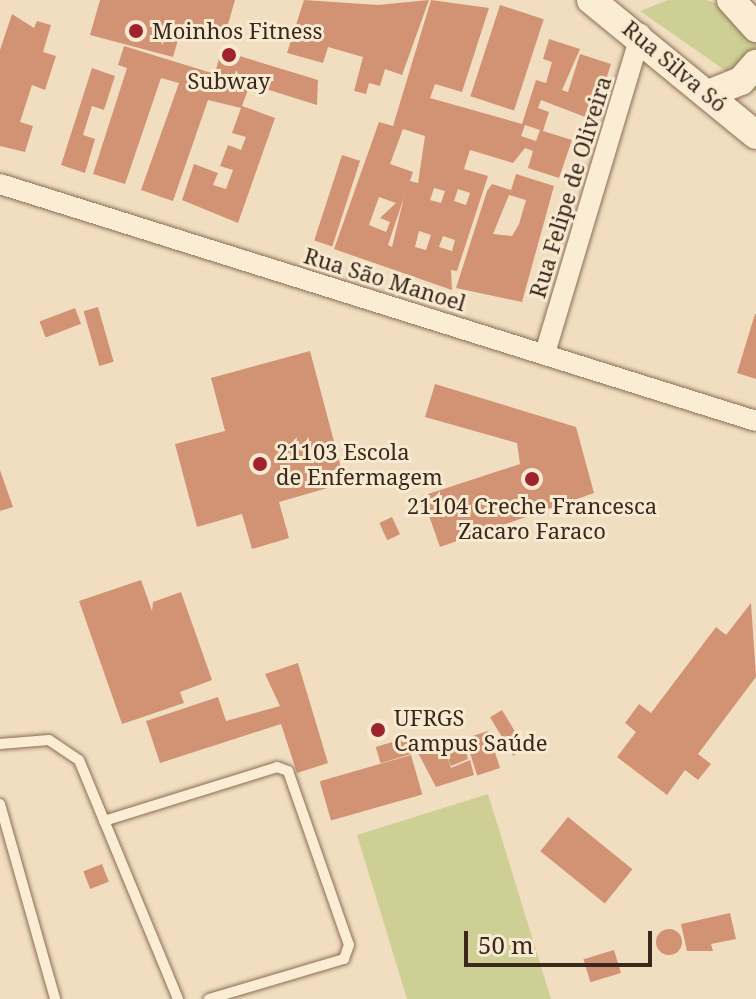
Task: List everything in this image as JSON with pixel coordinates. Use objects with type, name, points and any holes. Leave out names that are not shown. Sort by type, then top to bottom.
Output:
[{"type":"main road","name":"Rua Silva Só","points":[[591,0],[641,34],[756,135]]},
{"type":"main road","points":[[731,0],[756,28]]},
{"type":"main road","points":[[711,93],[741,81],[756,64]]},
{"type":"street","name":"Rua Felipe de Oliveira","points":[[545,353],[641,34]]},
{"type":"street","name":"Rua São Manoel","points":[[0,184],[756,421]]},
{"type":"lane","points":[[0,744],[49,740],[79,760],[178,999]]},
{"type":"lane","points":[[104,821],[277,767],[288,771],[349,945],[344,959],[209,999]]},
{"type":"lane","points":[[0,804],[55,999]]},
{"type":"green space","points":[[668,0],[706,0],[756,15],[756,92],[640,11]]},
{"type":"green space","points":[[488,794],[551,999],[407,999],[357,835]]},
{"type":"building","name":"Moinhos Fitness","points":[[100,0],[235,0],[224,38],[182,26],[173,57],[90,35]]},
{"type":"building","points":[[304,0],[378,5],[429,0],[402,75],[385,69],[380,86],[369,83],[366,94],[354,91],[363,57],[328,47],[323,63],[287,53]]},
{"type":"building","points":[[431,0],[489,8],[462,92],[435,84],[430,98],[522,124],[536,80],[546,83],[552,62],[543,59],[549,39],[580,49],[562,90],[568,92],[580,54],[611,64],[593,120],[541,100],[538,108],[549,112],[543,131],[572,140],[559,178],[528,168],[533,151],[525,148],[513,163],[470,150],[464,169],[488,176],[457,271],[451,270],[452,290],[334,249],[379,122],[393,126]],"holes":[[[525,125],[540,130],[536,141],[521,136]],[[403,129],[425,136],[418,183],[410,181],[413,172],[390,164]],[[434,188],[445,191],[441,203],[430,200]],[[458,189],[470,193],[466,205],[454,201]],[[379,197],[396,203],[380,218],[390,222],[386,232],[369,225]],[[404,197],[392,247],[388,245]],[[419,231],[431,235],[426,250],[415,247]],[[443,236],[455,240],[452,251],[439,247]]]},
{"type":"building","points":[[500,5],[544,19],[514,111],[470,96]]},
{"type":"building","points":[[12,14],[34,28],[37,21],[51,25],[43,52],[56,56],[45,90],[32,85],[20,122],[33,126],[25,152],[0,146],[0,50]]},
{"type":"building","points":[[124,46],[215,74],[219,58],[231,61],[233,54],[318,80],[317,105],[250,84],[242,106],[275,118],[238,223],[182,200],[194,164],[218,173],[213,185],[226,189],[233,170],[220,166],[228,145],[241,150],[246,137],[232,133],[241,108],[208,100],[173,201],[141,190],[179,83],[161,78],[125,184],[93,174],[127,68],[118,65]]},
{"type":"building","points":[[92,68],[115,76],[104,110],[92,106],[83,135],[95,139],[85,173],[61,165]]},
{"type":"building","points":[[342,155],[360,161],[332,246],[314,241]]},
{"type":"building","points":[[516,174],[554,186],[522,302],[456,288],[487,191],[492,184],[511,190]],"holes":[[[509,195],[526,200],[512,236],[493,234]]]},
{"type":"building","points":[[98,307],[114,362],[99,366],[84,311]]},
{"type":"building","points":[[75,308],[81,324],[46,337],[40,322]]},
{"type":"building","points":[[756,314],[756,379],[737,373]]},
{"type":"building","name":"21103 Escola de Enfermagem","points":[[310,351],[345,483],[279,502],[289,538],[252,549],[242,514],[197,527],[175,444],[225,431],[211,378]]},
{"type":"building","name":"21104 Creche Francesca Zacaro Faraco","points":[[435,384],[576,427],[594,493],[440,547],[422,496],[520,464],[517,443],[425,417]]},
{"type":"building","points":[[0,470],[13,507],[0,511]]},
{"type":"building","points":[[392,517],[400,534],[387,540],[379,523]]},
{"type":"building","points":[[141,580],[152,611],[153,602],[181,592],[212,680],[180,692],[184,703],[122,724],[79,601]]},
{"type":"building","points":[[751,603],[756,677],[698,754],[711,764],[698,780],[685,770],[667,795],[617,757],[636,732],[625,723],[639,704],[651,713],[716,627],[726,635]]},
{"type":"building","points":[[298,663],[328,763],[297,773],[281,724],[160,763],[146,721],[218,697],[226,721],[280,706],[265,674]]},
{"type":"building","points":[[502,710],[525,749],[513,756],[490,717]]},
{"type":"building","points":[[488,731],[500,768],[477,776],[465,738]]},
{"type":"building","points":[[412,736],[417,752],[381,763],[376,747]]},
{"type":"building","points":[[462,738],[468,759],[451,766],[446,753],[451,768],[470,760],[474,775],[436,787],[418,753]]},
{"type":"building","points":[[411,755],[422,794],[331,821],[320,781]]},
{"type":"building","points":[[568,817],[633,869],[605,903],[540,851]]},
{"type":"building","points":[[102,864],[109,882],[90,889],[83,871]]},
{"type":"building","points":[[730,913],[736,939],[711,944],[713,951],[687,951],[681,924]]},
{"type":"building","points":[[669,929],[678,933],[682,942],[678,951],[669,955],[660,951],[656,942],[660,933]]},
{"type":"building","points":[[614,950],[621,973],[590,982],[583,959]]},
{"type":"place","name":"Moinhos Fitness","points":[[136,31]]},
{"type":"place","name":"Subway","points":[[229,55]]},
{"type":"place","name":"21103 Escola de Enfermagem","points":[[260,464]]},
{"type":"place","name":"21104 Creche Francesca Zacaro Faraco","points":[[532,479]]},
{"type":"place","name":"UFRGS Campus Saúde","points":[[378,730]]}]
